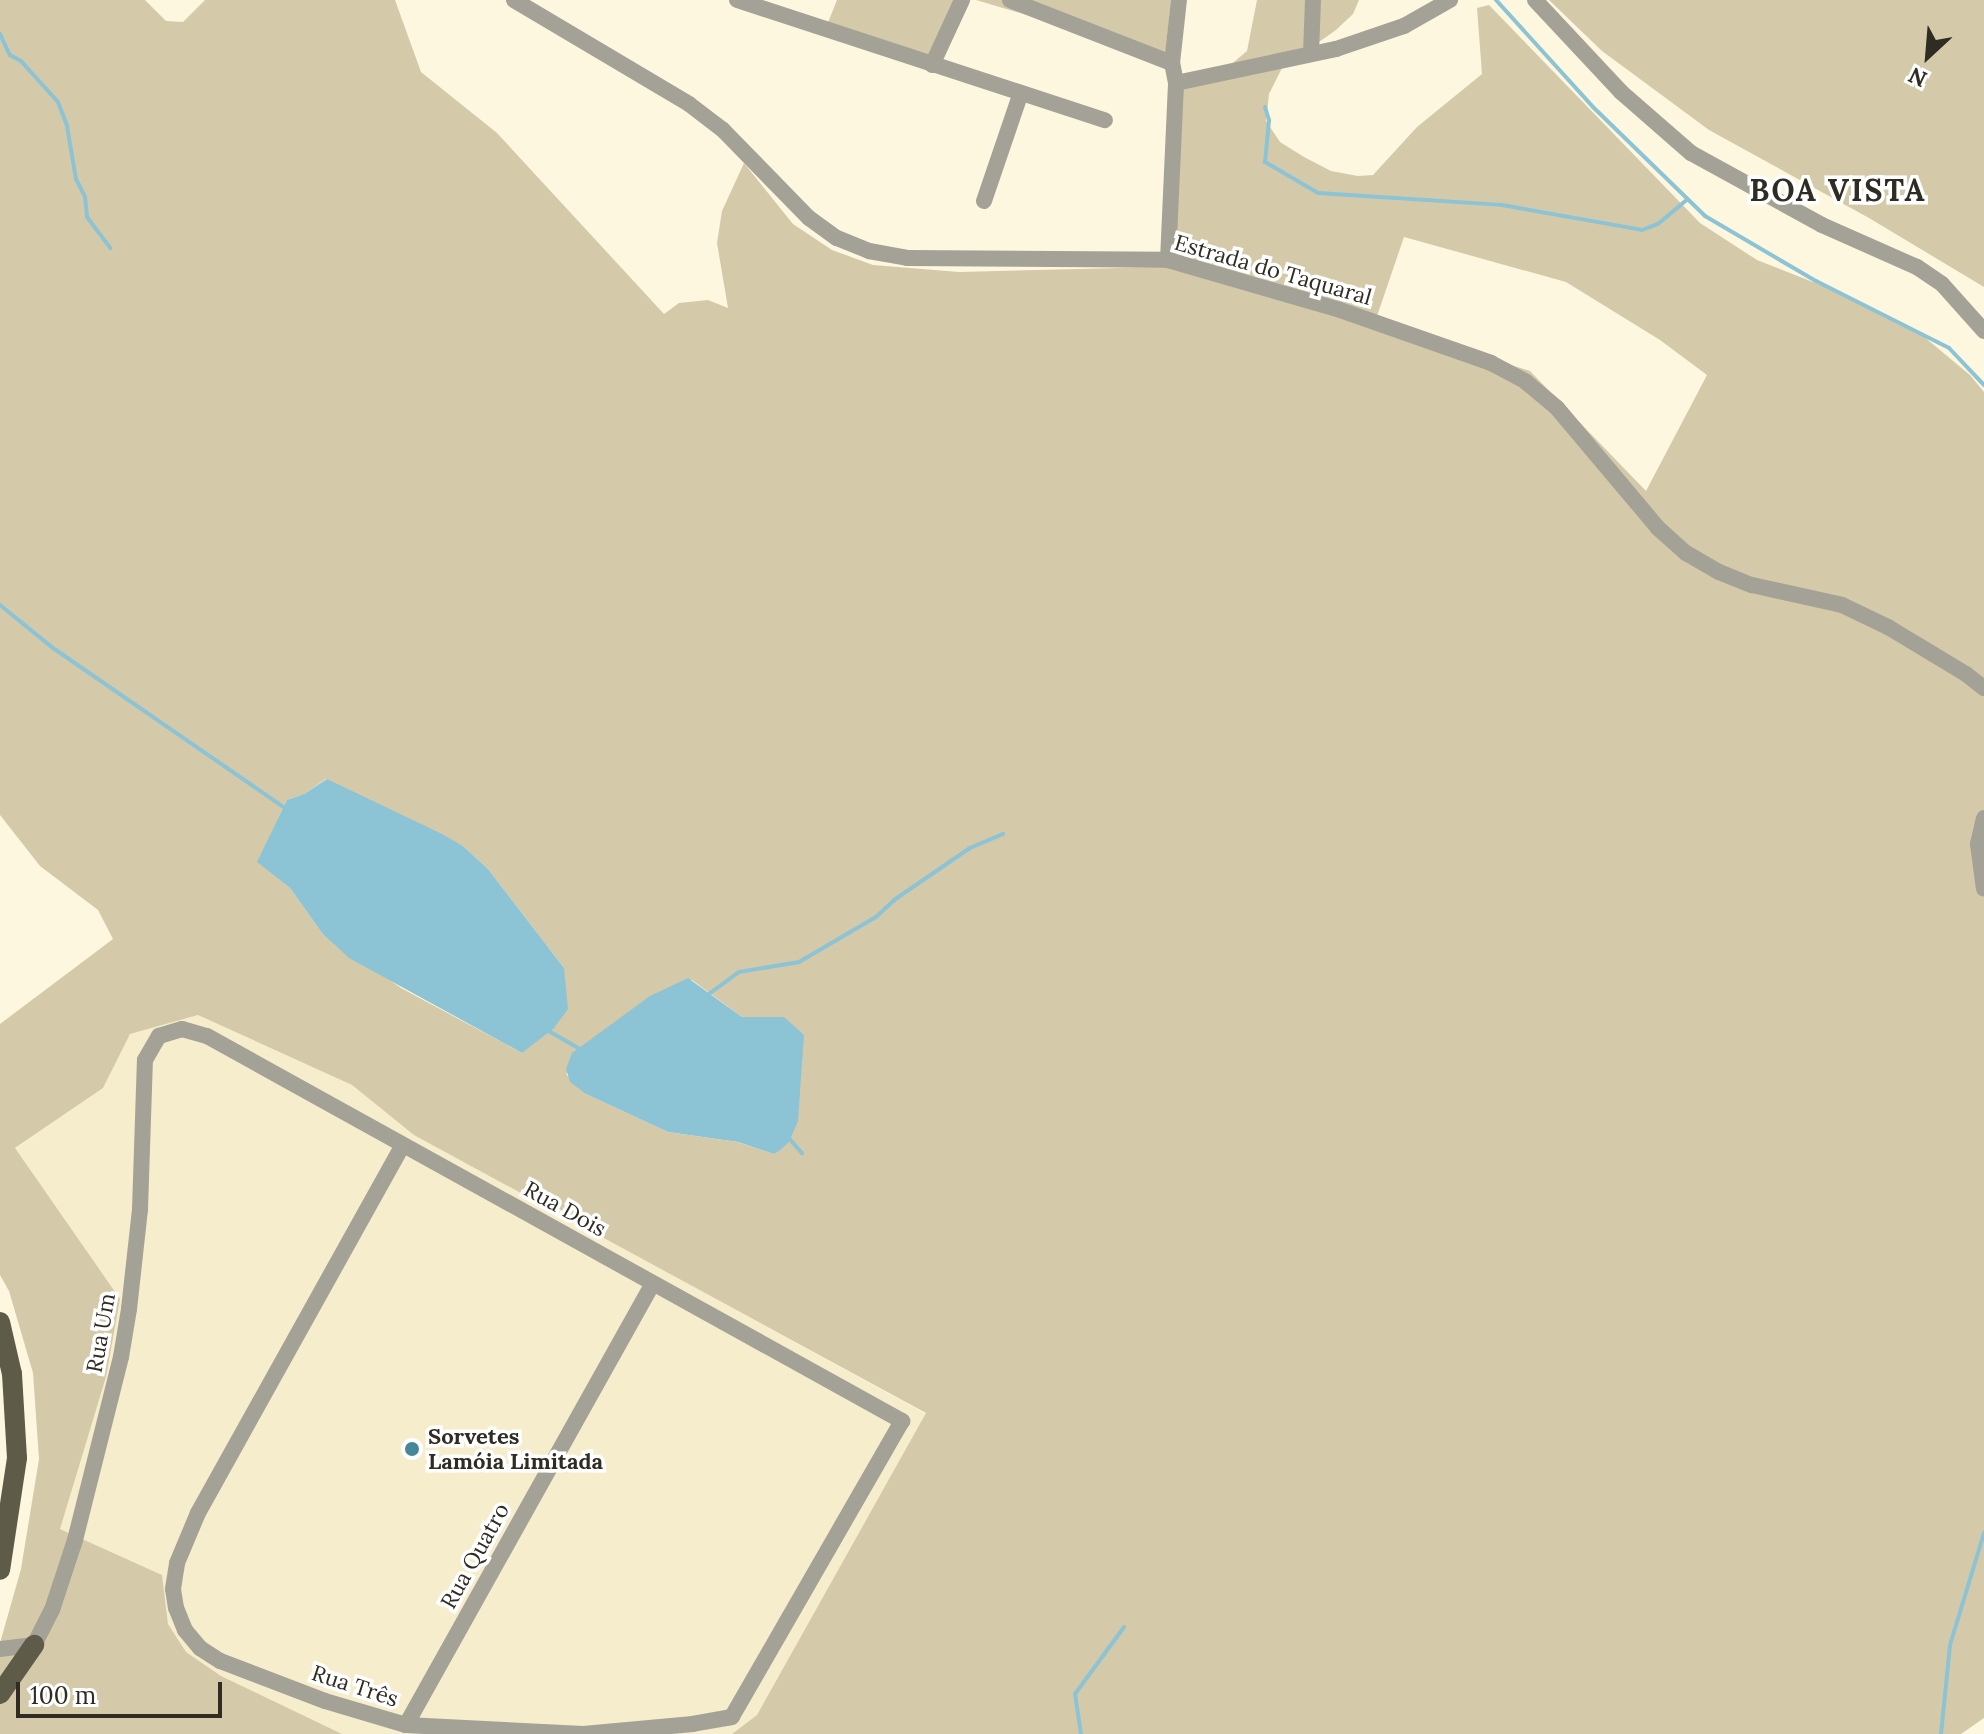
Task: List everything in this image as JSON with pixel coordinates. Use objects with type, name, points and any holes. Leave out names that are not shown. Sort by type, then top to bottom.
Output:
[{"type":"main road","points":[[0,1322],[12,1374],[17,1458],[0,1570]]},
{"type":"main road","points":[[0,1694],[34,1645]]},
{"type":"street","name":"Estrada do Taquaral","points":[[514,0],[689,104],[723,130],[809,218],[837,238],[869,251],[907,258],[1168,260],[1340,310],[1491,363],[1526,382],[1557,408],[1658,528],[1686,553],[1719,572],[1752,585],[1842,605],[1888,627],[1984,688]]},
{"type":"street","points":[[737,0],[834,29],[1020,95],[1105,120]]},
{"type":"street","points":[[932,65],[962,0]]},
{"type":"street","points":[[1010,0],[1172,63]]},
{"type":"street","points":[[1168,260],[1176,83],[1172,63],[1179,0]]},
{"type":"street","points":[[1311,54],[1313,0]]},
{"type":"street","points":[[1176,83],[1311,54],[1404,26],[1450,0]]},
{"type":"street","points":[[1535,0],[1631,103],[1691,153],[1822,225],[1917,267],[1942,284],[1984,331]]},
{"type":"street","points":[[984,201],[1020,95]]},
{"type":"street","points":[[1984,818],[1978,844],[1984,889]]},
{"type":"street","name":"Rua Um","points":[[34,1645],[52,1610],[75,1540],[121,1357],[140,1209],[145,1060],[159,1036],[171,1030],[207,1036]]},
{"type":"street","name":"Rua Dois","points":[[207,1036],[902,1421]]},
{"type":"street","name":"Rua Três","points":[[403,1145],[198,1513],[177,1563],[173,1589],[176,1608],[185,1630],[200,1648],[220,1661],[325,1701],[406,1725],[583,1734],[693,1724],[732,1717],[902,1421]]},
{"type":"street","name":"Rua Quatro","points":[[406,1725],[653,1283]]},
{"type":"street","points":[[0,1649],[34,1645]]},
{"type":"shaded area","points":[[0,0],[145,0],[166,21],[183,22],[205,0],[395,0],[421,72],[497,133],[664,314],[679,303],[708,300],[728,308],[717,243],[722,211],[744,163],[793,224],[832,250],[873,265],[959,272],[1160,267],[1180,83],[1222,72],[1247,51],[1257,0],[1359,0],[1353,14],[1336,30],[1282,68],[1269,94],[1266,121],[1280,142],[1304,157],[1331,171],[1358,176],[1373,175],[1417,127],[1482,74],[1477,8],[1489,5],[1700,223],[1757,260],[1823,286],[1923,336],[1970,375],[1984,392],[1984,1718],[1961,1734],[732,1734],[757,1715],[926,1413],[414,1135],[352,1085],[198,1015],[130,1034],[103,1088],[15,1148],[120,1299],[106,1377],[60,1529],[162,1575],[168,1624],[186,1652],[221,1676],[342,1734],[0,1734],[0,1643],[21,1569],[39,1459],[33,1373],[9,1291],[0,1275],[0,1024],[113,939],[98,910],[40,866],[0,815]],"holes":[[[1404,237],[1566,282],[1660,340],[1707,375],[1646,491],[1530,371],[1375,322]],[[326,779],[463,846],[488,869],[564,968],[522,1053],[401,988],[322,933],[290,888],[258,862],[287,800],[304,794]],[[692,980],[742,1017],[775,1017],[774,1154],[737,1142],[668,1132],[586,1094],[566,1074]]]},
{"type":"shaded area","points":[[837,0],[968,0],[922,65],[825,30]]},
{"type":"shaded area","points":[[976,0],[1171,0],[1165,56]]},
{"type":"shaded area","points":[[1549,0],[1984,0],[1984,287],[1869,218],[1709,130],[1602,51]]},
{"type":"shaded area","points":[[198,1015],[352,1085],[415,1135],[926,1414],[757,1715],[732,1734],[342,1734],[220,1676],[186,1652],[168,1624],[162,1575],[60,1529],[106,1377],[120,1299],[15,1149],[103,1088],[129,1034]]},
{"type":"water","points":[[327,779],[442,834],[463,846],[488,869],[564,968],[568,1009],[554,1028],[522,1053],[349,958],[322,933],[290,888],[257,862],[287,800],[304,794]]},
{"type":"water","points":[[688,978],[742,1017],[784,1017],[804,1035],[798,1121],[789,1142],[774,1154],[738,1142],[668,1132],[586,1094],[570,1082],[566,1069],[572,1053],[650,996]]},
{"type":"waterway","points":[[1496,0],[1593,107],[1705,216],[1816,281],[1949,348],[1984,385]]},
{"type":"waterway","points":[[0,34],[10,55],[21,61],[58,102],[67,126],[76,179],[85,197],[87,217],[110,248]]},
{"type":"waterway","points":[[1265,107],[1269,120],[1265,162],[1318,193],[1502,205],[1642,230],[1658,224],[1687,200]]},
{"type":"waterway","points":[[0,605],[53,648],[288,810]]},
{"type":"waterway","points":[[706,996],[739,972],[799,962],[876,917],[894,900],[970,848],[1003,834]]},
{"type":"waterway","points":[[547,1030],[581,1050]]},
{"type":"waterway","points":[[787,1136],[802,1153]]},
{"type":"waterway","points":[[1941,1734],[1950,1645],[1984,1533]]},
{"type":"waterway","points":[[1081,1734],[1075,1694],[1124,1627]]},
{"type":"place","name":"Sorvetes Lamóia Limitada","points":[[412,1449]]},
{"type":"district","name":"BOA VISTA","points":[[1838,190]]}]
